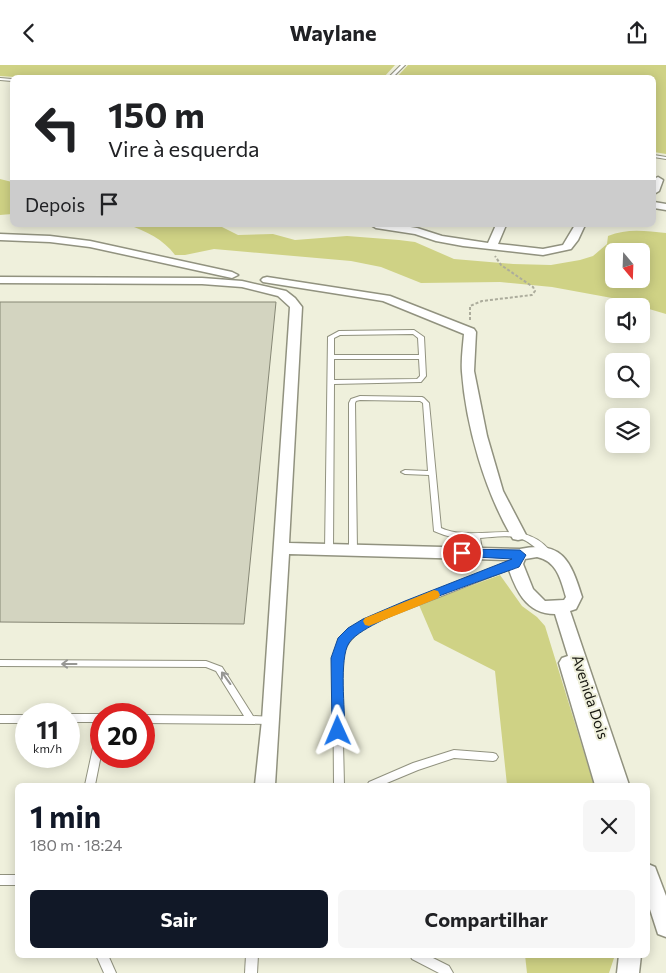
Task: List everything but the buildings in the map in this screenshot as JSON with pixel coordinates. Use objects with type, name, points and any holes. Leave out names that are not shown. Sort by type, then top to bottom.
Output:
[{"type":"street","points":[[656,186],[658,180]]},
{"type":"street","points":[[405,227],[419,228],[440,239],[491,247],[543,252],[567,247],[573,240],[579,227]]},
{"type":"street","points":[[491,247],[500,227]]},
{"type":"street","points":[[0,237],[50,239],[90,245],[217,273],[386,298],[470,332],[468,371],[480,436],[496,491],[518,535]]},
{"type":"street","points":[[0,280],[202,281],[264,288],[282,293],[291,299],[296,307],[271,720],[265,783]]},
{"type":"street","points":[[281,548],[479,554],[517,559],[537,551],[548,552],[563,565],[574,597],[570,605],[556,609],[536,605],[525,592],[517,559]]},
{"type":"street","name":"Avenida Dois","points":[[556,609],[604,783]]},
{"type":"street","name":"Avenida Dois","points":[[556,609],[617,783]]},
{"type":"street","points":[[650,880],[666,926]]},
{"type":"street","points":[[628,973],[630,958]]},
{"type":"lane","points":[[393,75],[404,65]]},
{"type":"lane","points":[[329,550],[330,382],[331,337],[339,333],[414,332],[421,337],[423,376],[419,381],[330,382]]},
{"type":"lane","points":[[331,357],[422,357]]},
{"type":"lane","points":[[353,550],[353,400],[360,397],[425,400],[437,529],[450,535],[518,535],[534,542],[548,552]]},
{"type":"lane","points":[[405,472],[432,473]]},
{"type":"lane","points":[[476,535],[479,554]]},
{"type":"lane","points":[[339,783],[337,658],[343,641],[367,622],[517,559]]},
{"type":"lane","points":[[0,663],[206,664],[219,669],[228,679],[251,720]]},
{"type":"lane","points":[[0,719],[15,719]]},
{"type":"lane","points":[[155,719],[271,720]]},
{"type":"lane","points":[[377,783],[416,766],[454,754],[493,757]]},
{"type":"lane","points":[[90,783],[94,768]]},
{"type":"lane","points":[[0,880],[15,880]]},
{"type":"lane","points":[[103,958],[110,973]]},
{"type":"lane","points":[[252,958],[252,973]]},
{"type":"lane","points":[[422,958],[445,970],[446,973]]},
{"type":"path","points":[[470,306],[482,301],[532,295],[535,291],[533,287],[501,265],[491,247]]},
{"type":"green space","points":[[0,65],[395,65],[386,75],[0,76]]},
{"type":"green space","points":[[408,65],[666,65],[666,154],[656,152],[656,75],[399,75]]},
{"type":"green space","points":[[0,179],[10,182],[10,214],[0,215]]},
{"type":"green space","points":[[133,227],[222,227],[238,235],[273,234],[295,240],[347,236],[399,240],[415,242],[454,259],[513,264],[551,265],[580,260],[593,256],[605,246],[605,288],[650,288],[650,243],[607,243],[608,236],[615,233],[637,231],[666,233],[666,314],[650,309],[650,298],[612,298],[552,287],[500,282],[421,283],[381,267],[351,261],[214,249],[185,255],[175,255],[160,240]]},
{"type":"green space","points":[[500,575],[522,606],[537,617],[545,626],[593,783],[507,783],[495,671],[434,640],[419,605]]},
{"type":"green space","points":[[525,958],[614,958],[609,973],[527,973]]},
{"type":"slow traffic","points":[[369,621],[434,595]]},
{"type":"route","points":[[338,731],[337,658],[343,641],[353,631],[367,622],[409,604],[515,564],[520,555],[462,553]]}]
